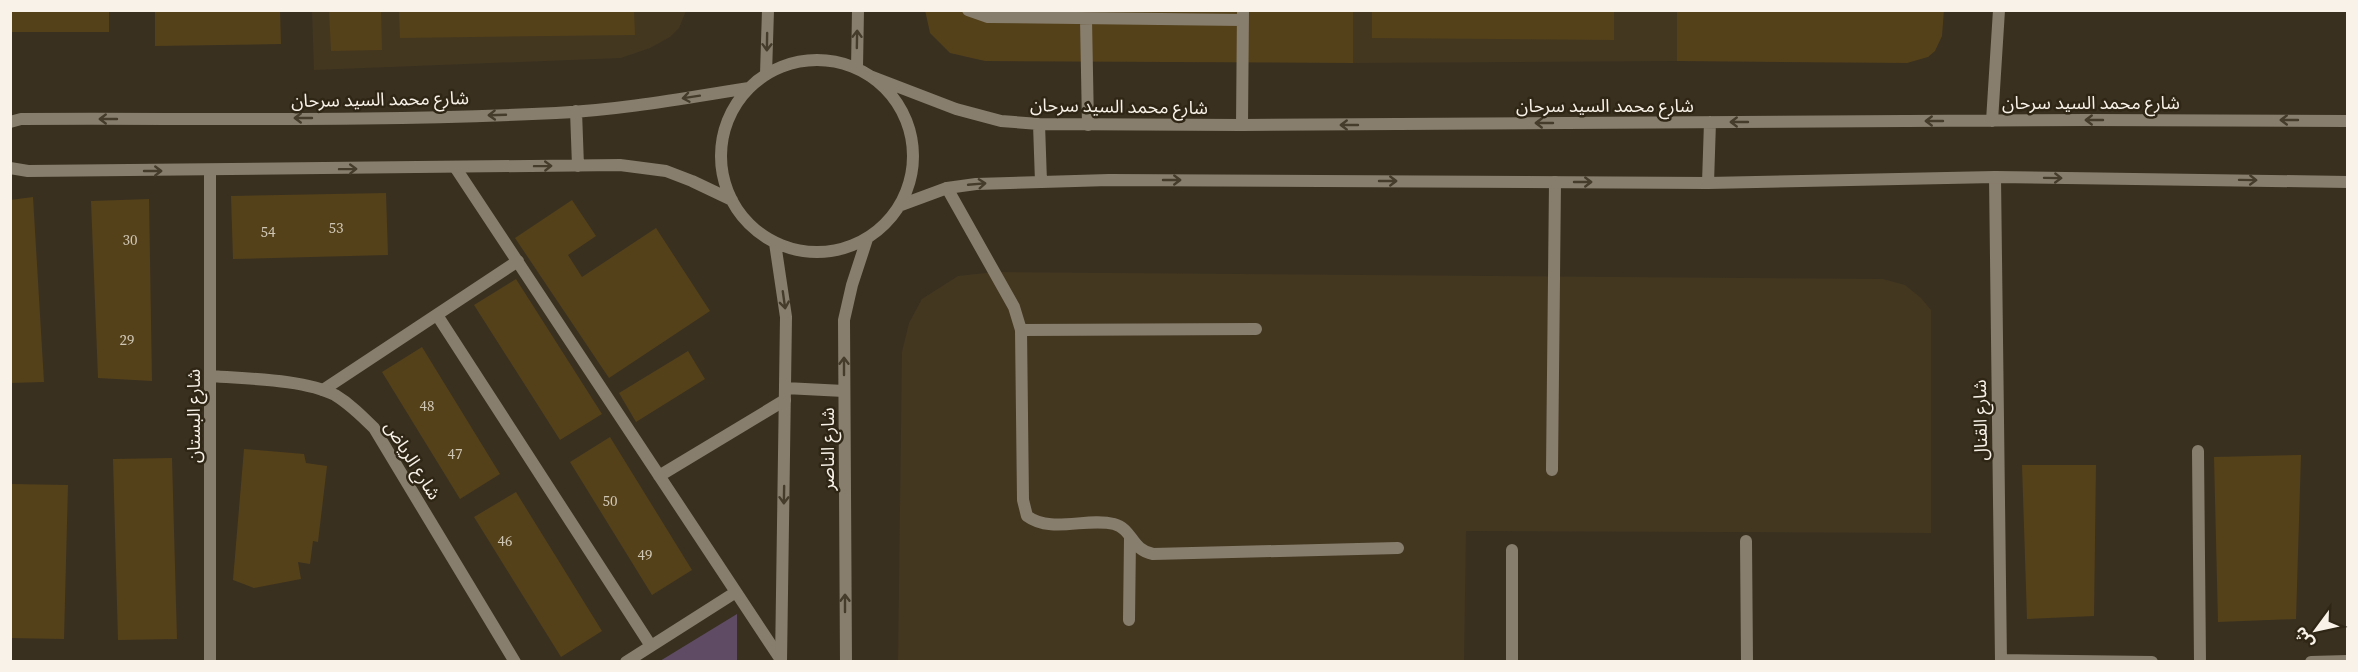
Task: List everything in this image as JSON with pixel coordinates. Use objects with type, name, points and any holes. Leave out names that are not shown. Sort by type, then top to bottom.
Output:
[{"type":"street","points":[[766,74],[768,10]]},
{"type":"street","points":[[857,68],[858,10]]},
{"type":"street","points":[[968,10],[988,17],[1086,19],[1243,15],[1242,125]]},
{"type":"street","points":[[1992,120],[1999,10]]},
{"type":"street","points":[[1086,19],[1088,125]]},
{"type":"street","points":[[811,59],[834,61],[857,68],[886,89],[899,105],[908,124],[913,144],[913,165],[909,186],[901,205],[892,218],[867,239],[850,247],[831,252],[812,252],[775,243],[757,232],[732,200],[723,171],[722,141],[727,122],[736,103],[749,88],[766,74],[788,64],[811,59]]},
{"type":"street","name":"شارع محمد السيد سرحان","points":[[870,76],[956,109],[1001,121],[1039,124],[1242,125],[1992,120],[2348,121]]},
{"type":"street","name":"شارع محمد السيد سرحان","points":[[10,122],[33,119],[391,118],[576,111],[650,104],[749,88]]},
{"type":"street","points":[[576,111],[578,166]]},
{"type":"street","points":[[1708,183],[1710,122]]},
{"type":"street","points":[[1039,124],[1041,182]]},
{"type":"street","points":[[10,168],[28,171],[210,171],[620,165],[666,171],[732,200]]},
{"type":"street","points":[[456,167],[781,661]]},
{"type":"street","name":"شارع البستان","points":[[210,171],[210,662]]},
{"type":"street","points":[[901,205],[947,188],[976,183],[1708,183],[1995,177],[2348,182]]},
{"type":"street","name":"شارع القنال","points":[[1995,177],[2001,661]]},
{"type":"street","points":[[1552,470],[1555,182]]},
{"type":"street","points":[[947,188],[1011,301],[1021,330],[1023,500],[1027,516],[1042,524],[1111,523],[1123,528],[1139,549],[1153,554],[1398,548]]},
{"type":"street","name":"شارع الناصر","points":[[846,662],[844,320],[852,285],[867,239]]},
{"type":"street","points":[[775,243],[786,317],[781,661]]},
{"type":"street","points":[[323,390],[518,261]]},
{"type":"street","points":[[437,315],[651,646]]},
{"type":"street","points":[[1021,330],[1256,329]]},
{"type":"street","name":"شارع الرياض","points":[[211,376],[309,386],[334,395],[356,409],[374,428],[515,662]]},
{"type":"street","points":[[659,476],[785,394],[844,391]]},
{"type":"street","points":[[2198,451],[2200,662]]},
{"type":"street","points":[[1129,620],[1130,538]]},
{"type":"street","points":[[1746,541],[1747,662]]},
{"type":"street","points":[[1512,550],[1512,662]]},
{"type":"street","points":[[626,662],[736,592]]},
{"type":"street","points":[[2001,661],[2152,662]]},
{"type":"street","points":[[2311,662],[2348,661]]},
{"type":"shaded area","points":[[312,11],[686,11],[679,28],[670,37],[650,48],[621,58],[314,70]]},
{"type":"shaded area","points":[[1353,11],[1677,11],[1677,61],[1353,63]]},
{"type":"shaded area","points":[[995,272],[1883,279],[1905,285],[1931,310],[1931,533],[1466,531],[1464,661],[898,662],[902,352],[909,323],[922,299],[958,276]]},
{"type":"shaded area","points":[[737,614],[737,661],[660,661]]},
{"type":"building","points":[[10,10],[109,10],[109,32],[10,32]]},
{"type":"building","points":[[155,10],[280,10],[281,44],[155,46]]},
{"type":"building","points":[[329,10],[381,10],[382,50],[331,51]]},
{"type":"building","points":[[399,10],[634,10],[635,35],[400,38]]},
{"type":"building","points":[[925,10],[1353,10],[1353,63],[985,61],[950,53],[930,33]]},
{"type":"building","points":[[1372,10],[1614,10],[1614,40],[1372,38]]},
{"type":"building","points":[[1677,10],[1944,10],[1942,36],[1935,51],[1928,57],[1907,63],[1677,61]]},
{"type":"building","points":[[386,193],[388,255],[233,259],[231,196]]},
{"type":"building","points":[[33,197],[44,382],[10,383],[10,200]]},
{"type":"building","points":[[149,199],[152,381],[98,378],[91,201]]},
{"type":"building","points":[[572,200],[596,236],[568,255],[582,277],[656,228],[710,311],[609,378],[515,238]]},
{"type":"building","points":[[516,279],[602,414],[560,440],[474,305]]},
{"type":"building","points":[[422,347],[500,474],[460,499],[382,372]]},
{"type":"building","points":[[688,351],[705,379],[636,422],[619,393]]},
{"type":"building","points":[[610,437],[692,570],[652,595],[570,462]]},
{"type":"building","points":[[244,449],[304,454],[306,463],[327,466],[318,542],[313,541],[310,564],[298,562],[301,579],[254,588],[233,580]]},
{"type":"building","points":[[2301,455],[2296,619],[2218,622],[2214,457]]},
{"type":"building","points":[[172,458],[177,639],[118,640],[113,459]]},
{"type":"building","points":[[2022,465],[2096,465],[2094,616],[2027,619]]},
{"type":"building","points":[[12,484],[68,485],[64,639],[10,638]]},
{"type":"building","points":[[516,492],[602,631],[561,657],[474,517]]}]
